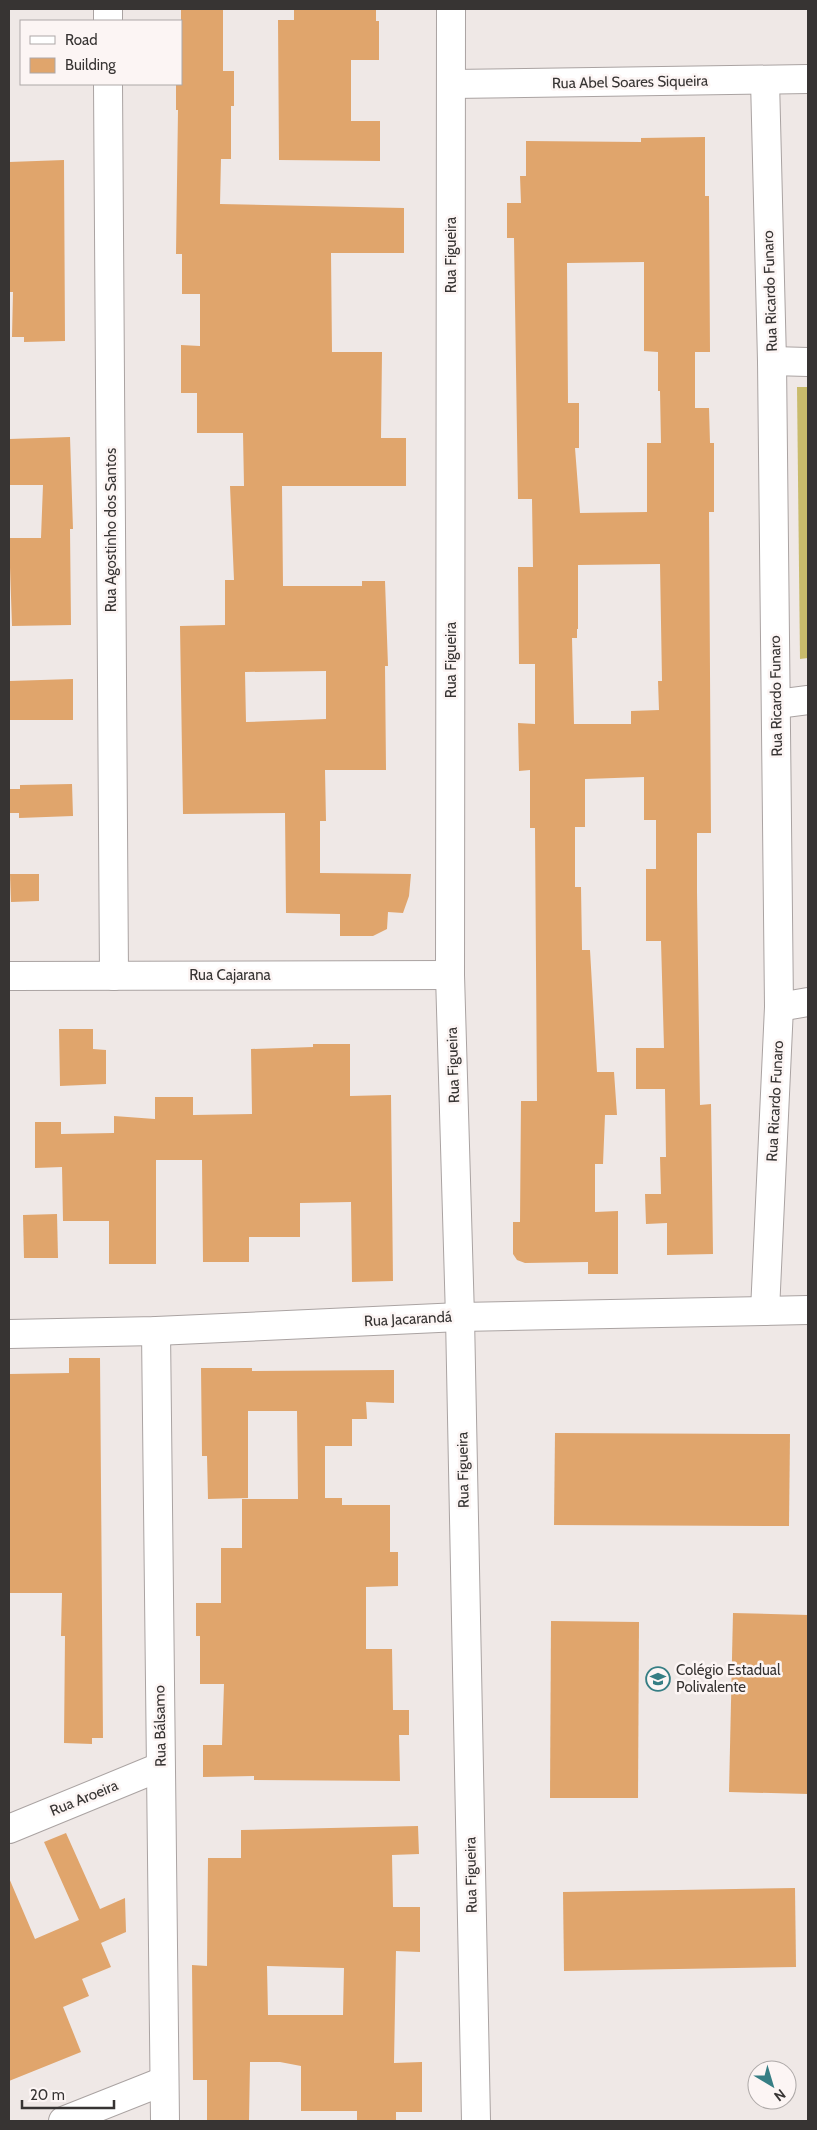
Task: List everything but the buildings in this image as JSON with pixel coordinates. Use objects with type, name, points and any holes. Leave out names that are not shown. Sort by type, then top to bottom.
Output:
[{"type":"street","name":"Rua Figueira","points":[[451,9],[450,975],[460,1316],[476,2121]]},
{"type":"street","name":"Rua Abel Soares Siqueira","points":[[451,84],[808,79]]},
{"type":"street","name":"Rua Ricardo Funaro","points":[[765,80],[772,361],[779,1007],[765,1311]]},
{"type":"street","name":"Rua Agostinho dos Santos","points":[[108,85],[114,976]]},
{"type":"street","points":[[772,361],[808,362]]},
{"type":"street","points":[[776,704],[808,700]]},
{"type":"street","name":"Rua Cajarana","points":[[9,976],[450,975]]},
{"type":"street","points":[[779,1007],[808,1002]]},
{"type":"street","name":"Rua Jacarandá","points":[[9,1334],[156,1331],[460,1316],[808,1310]]},
{"type":"street","name":"Rua Bálsamo","points":[[156,1331],[165,2121]]},
{"type":"street","name":"Rua Aroeira","points":[[9,1829],[160,1767]]},
{"type":"street","points":[[63,2121],[164,2081]]},
{"type":"shaded area","points":[[797,387],[808,387],[808,658],[800,659]]},
{"type":"place","name":"Colégio Estadual Polivalente","points":[[658,1679]]}]
